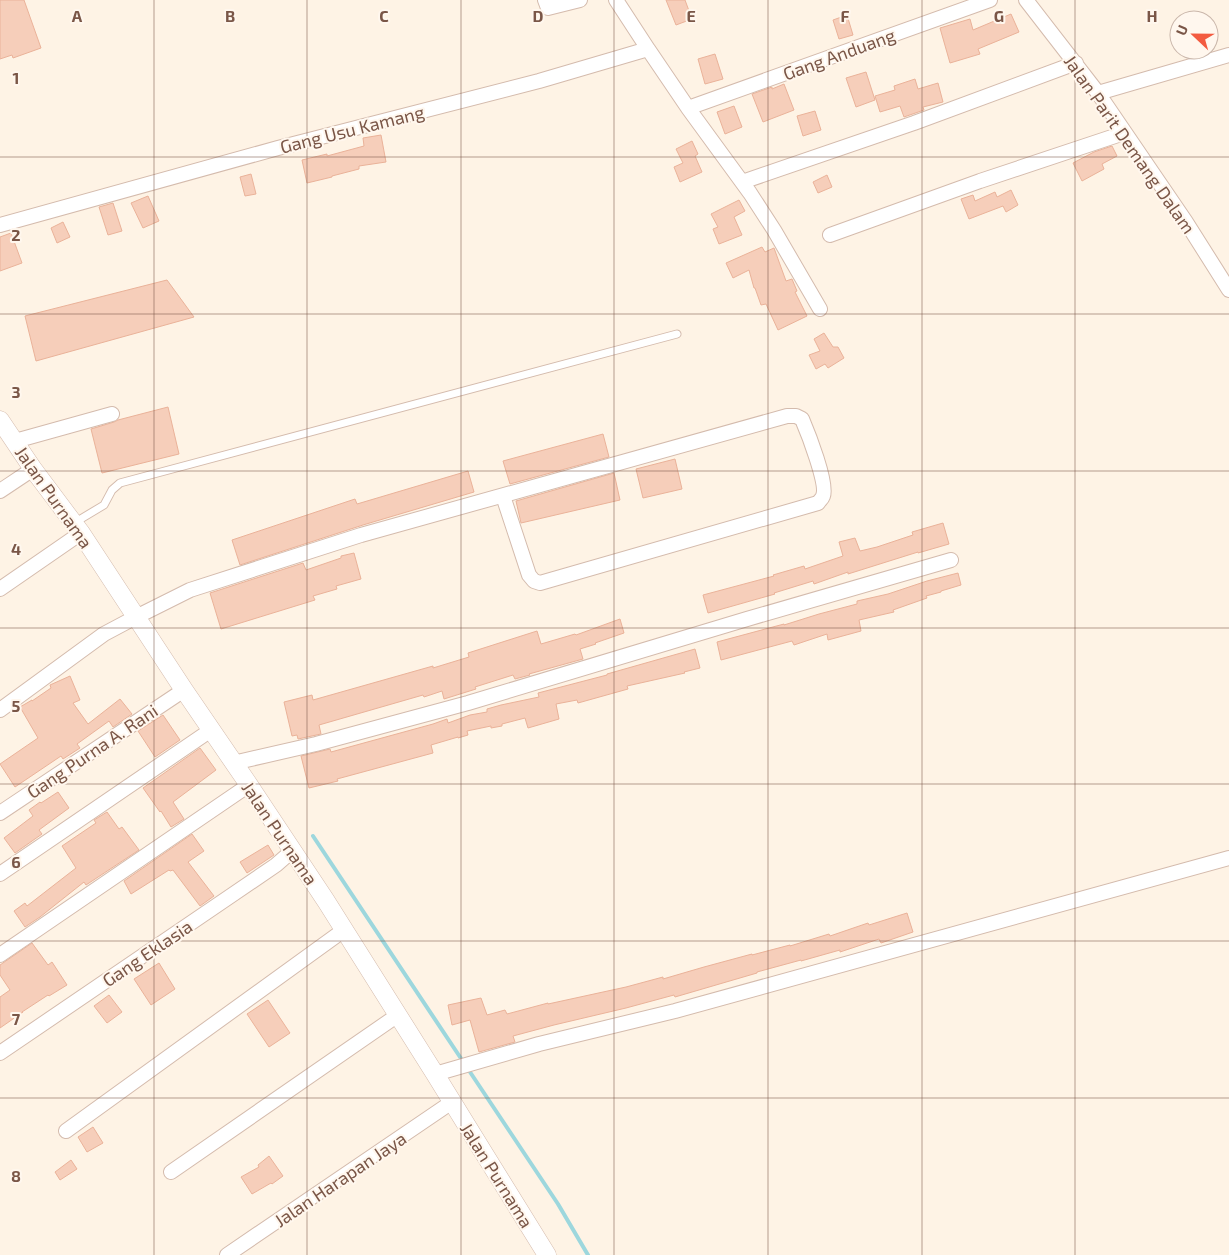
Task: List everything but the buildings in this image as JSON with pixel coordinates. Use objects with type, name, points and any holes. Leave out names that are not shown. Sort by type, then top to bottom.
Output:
[{"type":"street","points":[[545,0],[548,8],[580,0]]},
{"type":"street","points":[[616,0],[688,108],[742,182],[774,230],[820,308]]},
{"type":"street","name":"Gang Anduang","points":[[688,108],[990,0]]},
{"type":"street","name":"Jalan Parit Demang Dalam","points":[[1026,0],[1098,93],[1186,222],[1229,290]]},
{"type":"street","name":"Gang Usu Kamang","points":[[0,225],[278,148],[539,81],[648,49]]},
{"type":"street","points":[[1098,93],[1229,55]]},
{"type":"street","points":[[742,182],[914,123],[1076,63]]},
{"type":"street","points":[[830,235],[1124,133]]},
{"type":"street","points":[[14,441],[112,414]]},
{"type":"street","points":[[0,710],[104,634],[190,590],[361,535],[787,416],[796,416],[802,419],[814,450],[824,485],[824,496],[818,502],[540,583],[534,581],[529,575],[503,496]]},
{"type":"street","name":"Jalan Purnama","points":[[0,420],[33,469],[77,528],[344,930],[436,1074],[547,1255]]},
{"type":"street","points":[[0,491],[33,469]]},
{"type":"street","points":[[0,590],[77,528]]},
{"type":"street","points":[[233,763],[316,744],[468,703],[951,560]]},
{"type":"street","name":"Gang Purna A. Rani","points":[[0,813],[184,690]]},
{"type":"street","points":[[0,874],[211,730]]},
{"type":"street","points":[[0,955],[249,785]]},
{"type":"street","name":"Gang Eklasia","points":[[0,1053],[276,865],[292,851]]},
{"type":"street","points":[[436,1074],[539,1044],[675,1011],[1229,858]]},
{"type":"street","points":[[66,1130],[344,930]]},
{"type":"street","points":[[171,1172],[398,1015]]},
{"type":"street","name":"Jalan Harapan Jaya","points":[[227,1255],[452,1102]]},
{"type":"lane","points":[[77,528],[104,505],[112,490],[120,483],[677,334]]},
{"type":"waterway","points":[[313,836],[464,1063]]},
{"type":"waterway","points":[[468,1069],[558,1204],[588,1255]]}]
